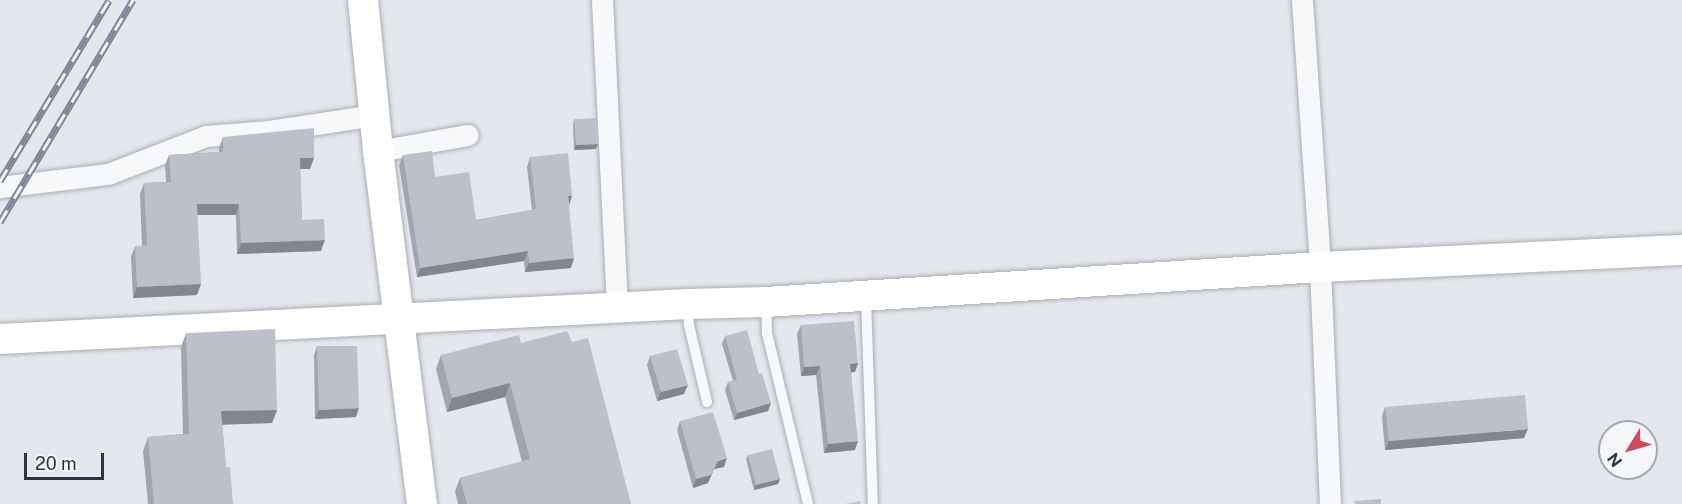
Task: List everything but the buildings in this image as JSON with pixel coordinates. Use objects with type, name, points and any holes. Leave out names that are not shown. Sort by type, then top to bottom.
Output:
[{"type":"street","points":[[363,0],[378,151],[422,504]]},
{"type":"street","points":[[602,0],[617,308]]},
{"type":"street","points":[[1302,0],[1320,267],[1330,504]]},
{"type":"street","points":[[0,187],[108,174],[206,136],[269,131],[375,115]]},
{"type":"street","points":[[378,151],[468,135]]},
{"type":"street","points":[[0,339],[766,302],[1320,267],[1682,250]]},
{"type":"lane","points":[[866,295],[873,504]]},
{"type":"lane","points":[[766,302],[767,333],[808,504]]},
{"type":"lane","points":[[688,304],[689,325],[707,402]]},
{"type":"railway","points":[[0,181],[109,0]]},
{"type":"railway","points":[[0,222],[133,0]]}]
